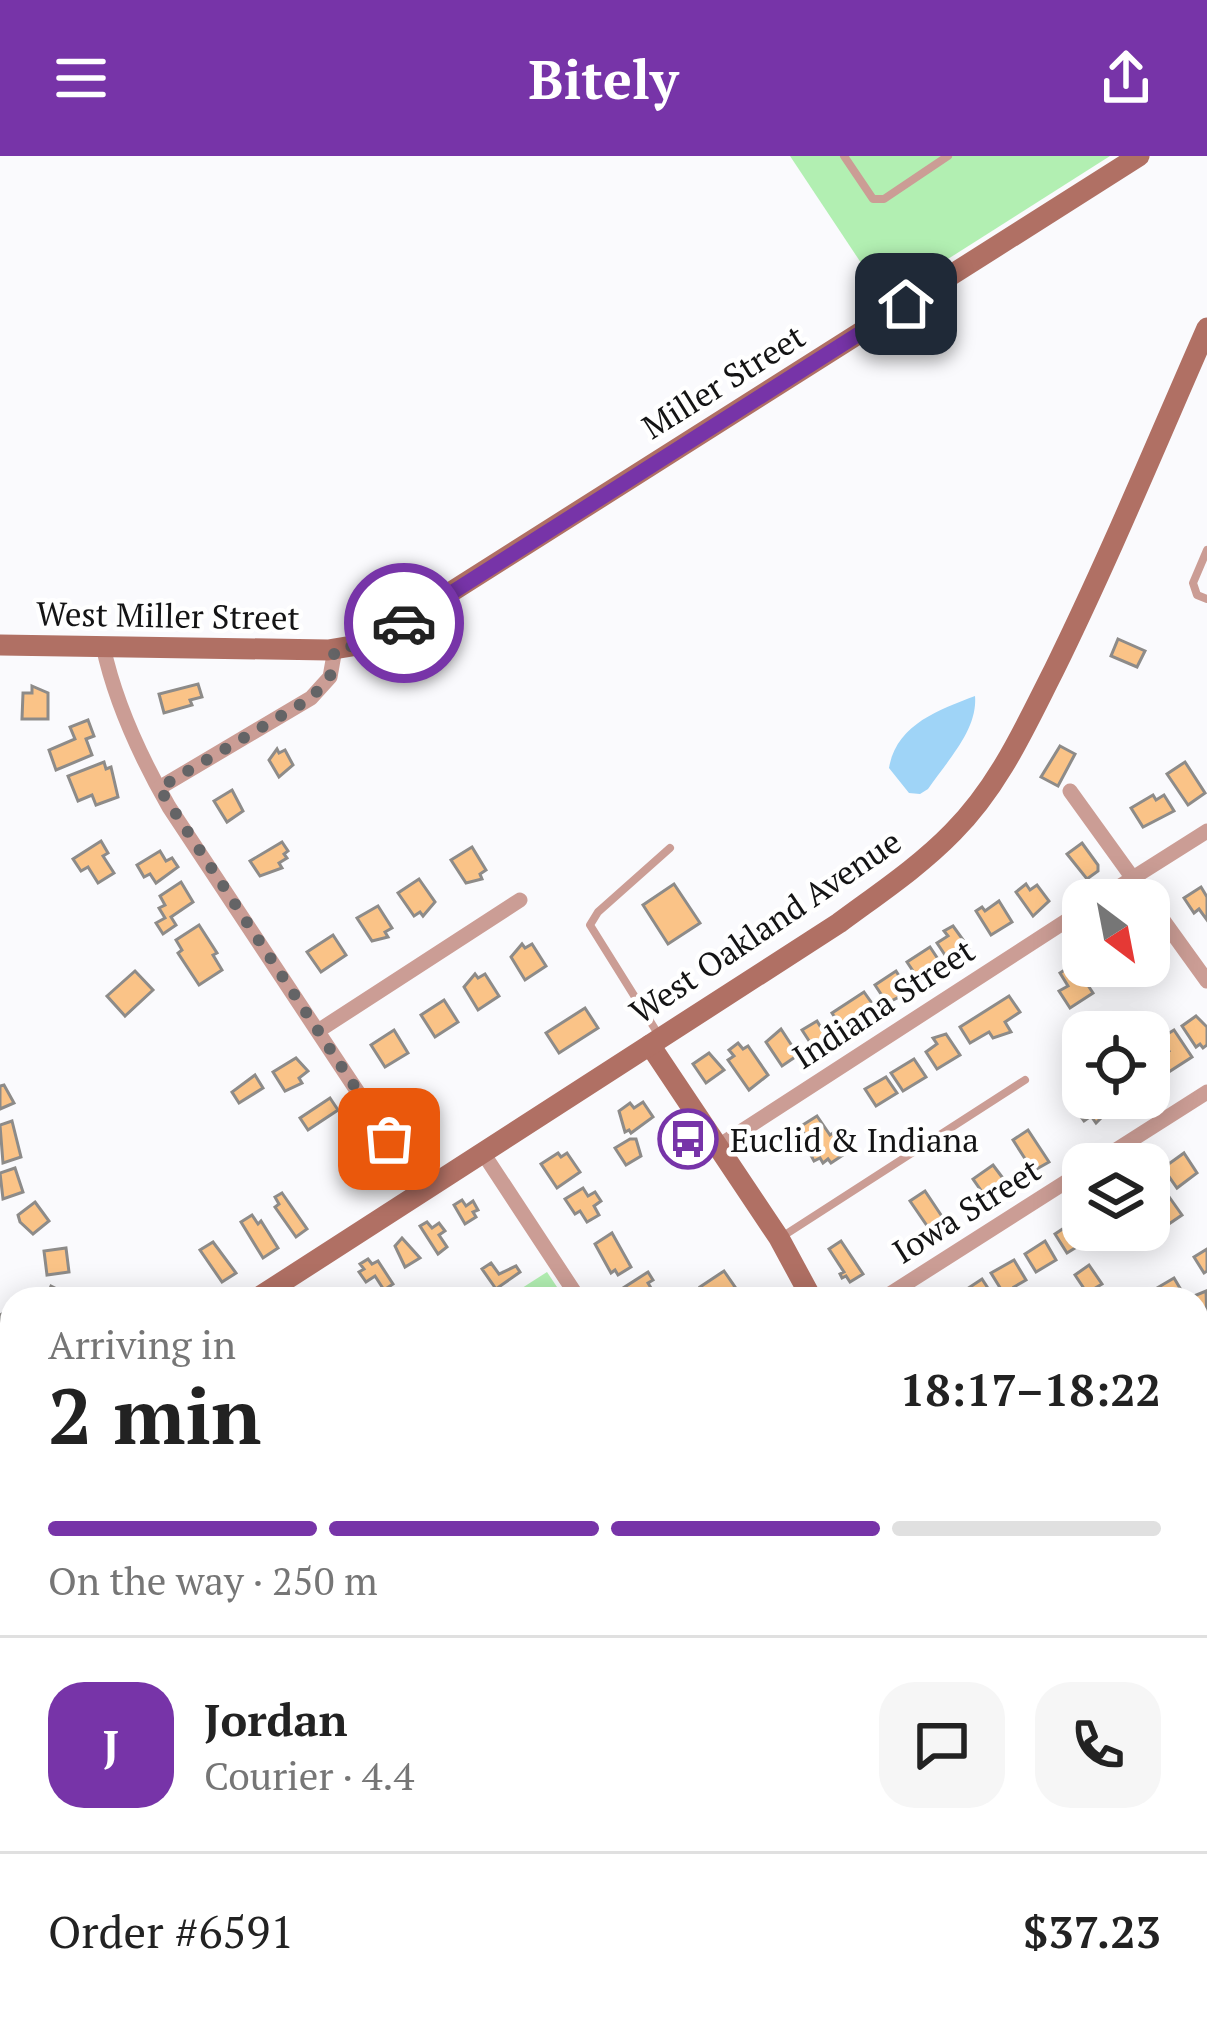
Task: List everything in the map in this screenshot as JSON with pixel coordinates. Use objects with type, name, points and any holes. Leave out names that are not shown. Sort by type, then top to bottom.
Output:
[{"type":"street","name":"Miller Street","points":[[335,649],[358,645],[400,625],[1139,156]]},
{"type":"street","name":"West Oakland Avenue","points":[[275,1287],[838,923],[909,872],[954,831],[1015,748],[1201,358],[1207,328]]},
{"type":"street","name":"West Miller Street","points":[[0,645],[335,649]]},
{"type":"street","points":[[103,646],[116,691],[159,788],[424,1192]]},
{"type":"street","points":[[159,788],[311,698],[330,677],[335,649]]},
{"type":"street","points":[[1070,791],[1207,981]]},
{"type":"street","points":[[1133,878],[1207,831]]},
{"type":"street","points":[[318,1031],[520,899]]},
{"type":"street","name":"Indiana Street","points":[[716,1147],[1062,924]]},
{"type":"street","points":[[656,1041],[716,1147],[779,1238],[806,1287]]},
{"type":"street","points":[[1127,1143],[1207,1092]]},
{"type":"street","points":[[483,1154],[571,1287]]},
{"type":"street","name":"Iowa Street","points":[[901,1287],[1062,1184]]},
{"type":"lane","points":[[844,156],[873,199],[884,199],[948,156]]},
{"type":"lane","points":[[1207,550],[1193,583],[1197,595],[1207,599]]},
{"type":"lane","points":[[656,1041],[590,925],[598,912],[670,848]]},
{"type":"lane","points":[[779,1238],[1025,1080]]},
{"type":"green space","points":[[790,156],[1110,156],[885,299]]},
{"type":"green space","points":[[547,1272],[557,1287],[524,1287]]},
{"type":"water","points":[[975,696],[972,721],[952,756],[928,789],[909,793],[889,768],[900,741],[921,721]]},
{"type":"building","points":[[1118,639],[1145,651],[1137,667],[1111,656]]},
{"type":"building","points":[[198,684],[202,697],[164,713],[159,694]]},
{"type":"building","points":[[32,686],[48,693],[48,719],[22,719],[23,693],[32,693]]},
{"type":"building","points":[[88,720],[94,736],[86,739],[92,755],[56,770],[49,750],[75,739],[70,727]]},
{"type":"building","points":[[1060,746],[1075,754],[1058,786],[1041,777]]},
{"type":"building","points":[[277,749],[279,753],[285,750],[293,765],[279,777],[269,760]]},
{"type":"building","points":[[104,762],[106,769],[111,767],[118,797],[96,805],[92,795],[78,801],[68,776]]},
{"type":"building","points":[[1185,762],[1205,793],[1188,805],[1167,774]]},
{"type":"building","points":[[232,790],[243,811],[227,822],[214,801]]},
{"type":"building","points":[[1153,795],[1156,800],[1164,795],[1174,811],[1143,827],[1131,808]]},
{"type":"building","points":[[101,841],[108,853],[103,856],[114,873],[98,883],[88,867],[81,871],[73,859]]},
{"type":"building","points":[[282,842],[288,851],[279,863],[282,868],[260,876],[250,861]]},
{"type":"building","points":[[1082,843],[1098,871],[1087,879],[1067,854]]},
{"type":"building","points":[[472,847],[486,870],[480,874],[482,879],[466,883],[451,860]]},
{"type":"building","points":[[160,851],[178,867],[156,883],[150,874],[144,877],[137,865]]},
{"type":"building","points":[[419,879],[435,902],[423,916],[420,912],[414,916],[398,893]]},
{"type":"building","points":[[181,882],[193,902],[171,917],[176,925],[163,934],[156,923],[165,918],[159,908],[165,905],[160,896]]},
{"type":"building","points":[[674,884],[700,923],[668,944],[643,905]]},
{"type":"building","points":[[1026,884],[1030,890],[1037,885],[1049,901],[1033,916],[1016,892]]},
{"type":"building","points":[[1201,887],[1207,897],[1207,920],[1199,909],[1194,913],[1184,898]]},
{"type":"building","points":[[999,901],[1012,922],[991,935],[976,911]]},
{"type":"building","points":[[378,906],[392,928],[385,932],[388,937],[372,941],[357,918]]},
{"type":"building","points":[[199,925],[222,970],[199,985],[178,953],[182,950],[176,940]]},
{"type":"building","points":[[953,926],[969,948],[949,961],[937,943]]},
{"type":"building","points":[[333,935],[346,955],[321,972],[307,952]]},
{"type":"building","points":[[522,944],[525,948],[532,944],[546,966],[525,980],[511,957]]},
{"type":"building","points":[[930,947],[942,965],[937,973],[919,980],[907,962]]},
{"type":"building","points":[[135,971],[153,990],[125,1016],[107,996]]},
{"type":"building","points":[[896,971],[909,992],[887,1003],[875,985]]},
{"type":"building","points":[[475,974],[478,978],[485,974],[499,996],[478,1010],[464,987]]},
{"type":"building","points":[[1089,987],[1093,993],[1070,1008],[1059,991]]},
{"type":"building","points":[[864,992],[876,1009],[843,1030],[832,1013]]},
{"type":"building","points":[[1009,996],[1020,1012],[1005,1022],[1011,1032],[993,1038],[989,1032],[970,1043],[960,1027]]},
{"type":"building","points":[[444,1000],[458,1022],[435,1037],[421,1015]]},
{"type":"building","points":[[585,1008],[598,1028],[559,1053],[546,1033]]},
{"type":"building","points":[[1196,1016],[1207,1027],[1203,1048],[1196,1047],[1182,1026]]},
{"type":"building","points":[[817,1021],[831,1044],[817,1053],[802,1030]]},
{"type":"building","points":[[781,1029],[798,1055],[782,1066],[766,1042]]},
{"type":"building","points":[[394,1030],[408,1053],[385,1067],[371,1045]]},
{"type":"building","points":[[1174,1030],[1192,1057],[1170,1071],[1170,1032]]},
{"type":"building","points":[[946,1034],[960,1055],[937,1069],[926,1052],[937,1044],[933,1038]]},
{"type":"building","points":[[738,1043],[743,1049],[748,1046],[768,1075],[749,1090],[728,1060],[734,1056],[729,1050]]},
{"type":"building","points":[[709,1053],[724,1070],[706,1083],[693,1064]]},
{"type":"building","points":[[296,1058],[308,1071],[299,1078],[302,1083],[285,1091],[273,1072]]},
{"type":"building","points":[[914,1059],[926,1077],[903,1091],[891,1073]]},
{"type":"building","points":[[255,1075],[263,1088],[239,1103],[232,1092]]},
{"type":"building","points":[[886,1077],[897,1093],[876,1106],[865,1089]]},
{"type":"building","points":[[4,1085],[14,1103],[0,1109],[0,1086]]},
{"type":"building","points":[[330,1098],[338,1110],[308,1130],[300,1118]]},
{"type":"building","points":[[643,1102],[653,1117],[631,1133],[625,1132],[619,1111],[630,1103],[634,1108]]},
{"type":"building","points":[[817,1116],[830,1135],[836,1131],[849,1151],[831,1163],[820,1158],[814,1161],[809,1138],[801,1130]]},
{"type":"building","points":[[12,1121],[21,1157],[3,1163],[0,1125]]},
{"type":"building","points":[[1028,1130],[1049,1162],[1033,1171],[1013,1140]]},
{"type":"building","points":[[636,1139],[641,1156],[626,1165],[615,1148]]},
{"type":"building","points":[[558,1153],[561,1157],[567,1153],[580,1172],[557,1188],[541,1164]]},
{"type":"building","points":[[1184,1153],[1197,1173],[1177,1188],[1170,1178],[1170,1163]]},
{"type":"building","points":[[993,1165],[1008,1185],[987,1199],[973,1179]]},
{"type":"building","points":[[15,1168],[23,1192],[3,1199],[0,1173]]},
{"type":"building","points":[[583,1188],[588,1196],[595,1192],[601,1201],[594,1206],[599,1215],[587,1222],[565,1199]]},
{"type":"building","points":[[925,1191],[947,1224],[932,1233],[910,1201]]},
{"type":"building","points":[[282,1193],[307,1229],[296,1237],[275,1207],[279,1204],[275,1197]]},
{"type":"building","points":[[1170,1198],[1182,1215],[1170,1223]]},
{"type":"building","points":[[462,1200],[466,1206],[473,1201],[478,1210],[465,1224],[454,1205]]},
{"type":"building","points":[[35,1202],[49,1221],[33,1234],[18,1215]]},
{"type":"building","points":[[252,1215],[278,1248],[263,1258],[241,1222]]},
{"type":"building","points":[[427,1222],[432,1228],[439,1223],[445,1231],[439,1235],[447,1247],[438,1254],[420,1226]]},
{"type":"building","points":[[612,1233],[631,1267],[618,1275],[615,1270],[611,1273],[595,1244]]},
{"type":"building","points":[[402,1238],[420,1258],[405,1267],[395,1246]]},
{"type":"building","points":[[841,1241],[863,1274],[850,1282],[842,1278],[844,1272],[829,1249]]},
{"type":"building","points":[[1045,1241],[1056,1260],[1036,1272],[1025,1254]]},
{"type":"building","points":[[213,1242],[236,1273],[222,1282],[200,1250]]},
{"type":"building","points":[[66,1248],[69,1272],[47,1275],[44,1251]]},
{"type":"building","points":[[1207,1249],[1207,1271],[1204,1273],[1194,1257]]},
{"type":"building","points":[[368,1259],[372,1264],[378,1261],[393,1284],[382,1287],[375,1276],[366,1282],[360,1264]]},
{"type":"building","points":[[1014,1260],[1026,1280],[1014,1287],[1000,1287],[991,1273]]},
{"type":"building","points":[[491,1263],[499,1274],[516,1266],[520,1272],[495,1287],[482,1269]]},
{"type":"building","points":[[1089,1265],[1102,1284],[1083,1287],[1075,1275]]},
{"type":"building","points":[[724,1271],[735,1287],[700,1287]]},
{"type":"building","points":[[648,1272],[653,1280],[648,1283],[650,1287],[625,1287]]},
{"type":"building","points":[[1174,1278],[1179,1287],[1159,1287]]},
{"type":"way so far","points":[[389,1139],[159,788],[311,698],[334,669],[335,649],[358,645],[404,623]]},
{"type":"place","name":"Euclid & Indiana","points":[[688,1139]]},
{"type":"route","points":[[404,623],[906,304]]}]
